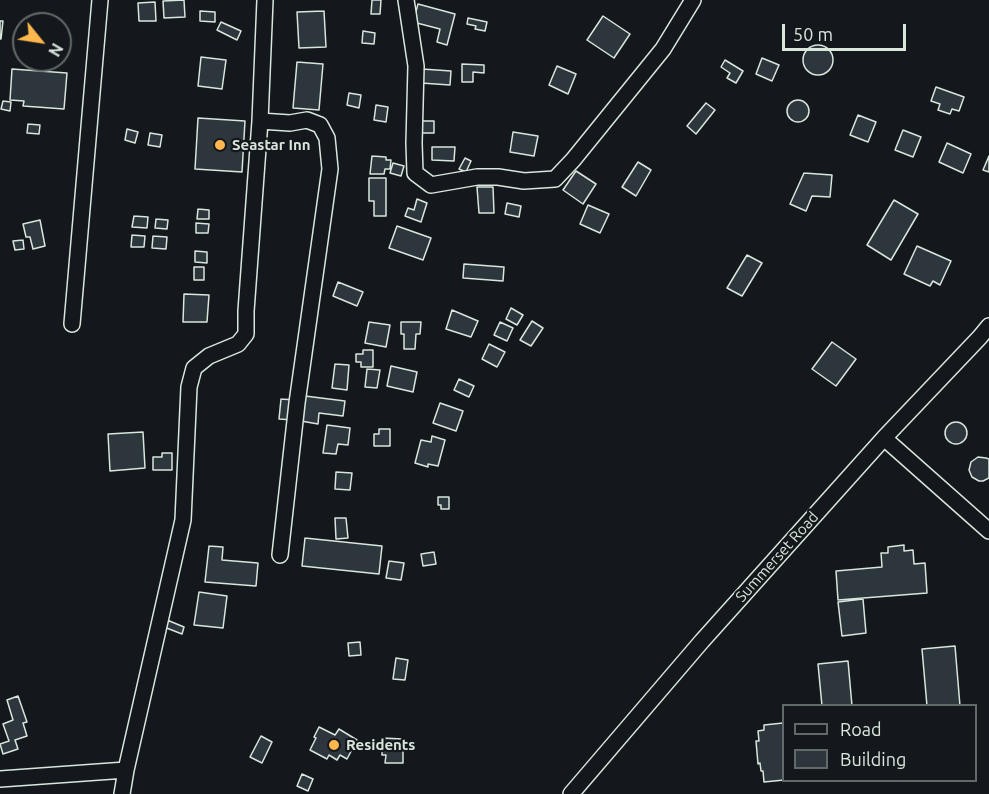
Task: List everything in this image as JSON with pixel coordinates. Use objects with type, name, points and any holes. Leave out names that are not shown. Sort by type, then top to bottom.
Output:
[{"type":"street","points":[[72,324],[100,0]]},
{"type":"street","points":[[122,794],[183,520],[189,387],[194,368],[209,356],[238,344],[246,334],[260,121],[265,0]]},
{"type":"street","points":[[406,0],[416,66],[415,173],[431,185],[477,177],[525,181],[555,179],[663,49],[693,0]]},
{"type":"street","points":[[260,121],[290,123],[308,120],[320,125],[327,138],[330,169],[297,403],[280,555]]},
{"type":"street","name":"Summerset Road","points":[[571,794],[702,641],[884,438],[989,326]]},
{"type":"street","points":[[884,438],[989,531]]},
{"type":"street","points":[[0,780],[126,770]]},
{"type":"building","points":[[184,0],[185,17],[164,18],[163,1]]},
{"type":"building","points":[[372,0],[381,0],[380,14],[371,14]]},
{"type":"building","points":[[155,2],[156,21],[139,21],[138,3]]},
{"type":"building","points":[[418,4],[455,14],[447,45],[437,42],[440,29],[413,22]]},
{"type":"building","points":[[200,11],[215,12],[215,22],[200,21]]},
{"type":"building","points":[[324,11],[326,47],[299,48],[297,12]]},
{"type":"building","points":[[603,16],[630,34],[614,58],[587,40]]},
{"type":"building","points":[[468,18],[487,22],[485,31],[467,24]]},
{"type":"building","points":[[0,21],[3,21],[1,39],[0,39]]},
{"type":"building","points":[[221,22],[241,31],[237,40],[217,30]]},
{"type":"building","points":[[363,31],[375,33],[374,44],[362,43]]},
{"type":"building","points":[[818,45],[824,46],[832,54],[832,66],[824,74],[818,75],[812,74],[804,66],[803,60],[804,54],[812,46]]},
{"type":"building","points":[[201,57],[226,60],[222,89],[198,86]]},
{"type":"building","points":[[762,58],[779,65],[772,81],[756,74]]},
{"type":"building","points":[[725,60],[743,71],[736,83],[727,78],[730,73],[721,67]]},
{"type":"building","points":[[297,62],[323,64],[319,110],[293,108]]},
{"type":"building","points":[[462,64],[484,65],[484,73],[473,72],[473,82],[462,82]]},
{"type":"building","points":[[557,66],[576,74],[568,94],[549,85]]},
{"type":"building","points":[[12,69],[12,72],[67,73],[64,109],[23,106],[24,101],[10,100]]},
{"type":"building","points":[[422,69],[451,71],[450,85],[421,83]]},
{"type":"building","points":[[936,87],[964,97],[959,111],[952,109],[950,114],[938,110],[940,104],[931,101]]},
{"type":"building","points":[[349,93],[361,95],[359,108],[347,105]]},
{"type":"building","points":[[798,100],[806,103],[809,111],[806,119],[798,122],[790,119],[787,111],[790,103]]},
{"type":"building","points":[[3,101],[11,102],[10,111],[1,109]]},
{"type":"building","points":[[706,103],[715,110],[696,134],[687,126]]},
{"type":"building","points":[[376,105],[388,107],[386,122],[374,120]]},
{"type":"building","points":[[858,115],[876,122],[868,142],[850,135]]},
{"type":"building","name":"Seastar Inn","points":[[198,118],[245,121],[242,172],[195,169]]},
{"type":"building","points":[[420,121],[434,121],[434,133],[420,133]]},
{"type":"building","points":[[28,124],[40,125],[39,134],[27,133]]},
{"type":"building","points":[[127,129],[138,132],[135,143],[125,140]]},
{"type":"building","points":[[903,130],[921,137],[913,157],[895,150]]},
{"type":"building","points":[[513,132],[538,136],[534,156],[510,152]]},
{"type":"building","points":[[150,133],[162,135],[160,147],[148,145]]},
{"type":"building","points":[[947,143],[971,154],[963,173],[939,162]]},
{"type":"building","points":[[432,147],[455,147],[454,161],[432,160]]},
{"type":"building","points":[[372,156],[386,157],[386,160],[391,160],[390,169],[385,169],[384,174],[370,174]]},
{"type":"building","points":[[989,156],[989,172],[983,170]]},
{"type":"building","points":[[465,158],[471,161],[466,172],[459,169]]},
{"type":"building","points":[[638,162],[651,170],[636,196],[622,187]]},
{"type":"building","points":[[393,163],[404,166],[401,176],[390,173]]},
{"type":"building","points":[[576,171],[596,184],[583,204],[563,190]]},
{"type":"building","points":[[804,173],[832,175],[830,197],[812,196],[806,211],[790,204]]},
{"type":"building","points":[[369,178],[386,178],[386,216],[374,216],[374,201],[369,201]]},
{"type":"building","points":[[477,187],[493,187],[494,213],[479,213]]},
{"type":"building","points":[[417,199],[427,203],[421,222],[405,216],[408,208],[414,210]]},
{"type":"building","points":[[894,200],[918,214],[891,260],[867,245]]},
{"type":"building","points":[[507,203],[521,206],[519,217],[505,214]]},
{"type":"building","points":[[588,205],[609,214],[600,233],[580,224]]},
{"type":"building","points":[[198,209],[209,210],[209,219],[197,219]]},
{"type":"building","points":[[134,216],[148,217],[147,228],[132,227]]},
{"type":"building","points":[[156,219],[168,220],[167,229],[155,228]]},
{"type":"building","points":[[40,220],[45,246],[33,249],[30,237],[26,237],[23,224]]},
{"type":"building","points":[[196,223],[209,224],[208,233],[196,233]]},
{"type":"building","points":[[397,226],[431,238],[423,260],[389,248]]},
{"type":"building","points":[[132,235],[145,236],[144,247],[131,247]]},
{"type":"building","points":[[153,236],[167,237],[166,249],[152,248]]},
{"type":"building","points":[[23,240],[24,249],[15,250],[13,241]]},
{"type":"building","points":[[917,246],[951,261],[940,285],[933,281],[930,286],[904,274]]},
{"type":"building","points":[[195,251],[207,252],[207,263],[195,262]]},
{"type":"building","points":[[747,255],[762,263],[742,296],[727,288]]},
{"type":"building","points":[[464,264],[504,267],[503,281],[463,278]]},
{"type":"building","points":[[194,267],[204,267],[204,280],[194,280]]},
{"type":"building","points":[[338,282],[363,292],[357,306],[333,296]]},
{"type":"building","points":[[184,294],[209,295],[207,322],[183,322]]},
{"type":"building","points":[[511,308],[523,315],[517,325],[506,319]]},
{"type":"building","points":[[452,310],[478,321],[471,337],[446,329]]},
{"type":"building","points":[[532,321],[543,328],[531,346],[520,340]]},
{"type":"building","points":[[369,322],[390,325],[386,347],[365,343]]},
{"type":"building","points":[[401,322],[421,322],[420,334],[416,334],[415,349],[404,349]]},
{"type":"building","points":[[500,322],[513,328],[507,341],[494,335]]},
{"type":"building","points":[[832,342],[856,359],[836,386],[812,369]]},
{"type":"building","points":[[489,344],[505,352],[497,367],[482,359]]},
{"type":"building","points":[[363,350],[373,350],[373,367],[361,367],[361,362],[356,362],[356,354],[363,354]]},
{"type":"building","points":[[335,364],[349,365],[347,390],[332,388]]},
{"type":"building","points":[[391,366],[417,372],[413,392],[387,386]]},
{"type":"building","points":[[367,369],[380,370],[377,388],[365,387]]},
{"type":"building","points":[[459,379],[474,386],[469,397],[454,390]]},
{"type":"building","points":[[305,396],[345,401],[343,416],[319,413],[318,424],[301,421]]},
{"type":"building","points":[[281,399],[295,400],[293,420],[279,419]]},
{"type":"building","points":[[440,403],[463,411],[456,431],[433,423]]},
{"type":"building","points":[[956,422],[964,425],[967,433],[964,441],[956,444],[948,441],[945,433],[948,425]]},
{"type":"building","points":[[327,425],[350,428],[348,445],[338,444],[336,454],[323,453]]},
{"type":"building","points":[[379,429],[390,429],[390,446],[374,446],[374,434],[379,434]]},
{"type":"building","points":[[143,432],[145,468],[110,471],[108,434]]},
{"type":"building","points":[[432,436],[445,440],[438,466],[428,464],[428,467],[415,463],[421,440],[431,442]]},
{"type":"building","points":[[162,453],[172,453],[172,470],[153,470],[153,457],[162,457]]},
{"type":"building","points":[[978,457],[989,459],[989,478],[983,481],[972,477],[969,470],[971,462]]},
{"type":"building","points":[[336,472],[352,473],[350,490],[335,489]]},
{"type":"building","points":[[438,497],[449,497],[449,509],[441,509],[441,505],[438,505]]},
{"type":"building","points":[[335,518],[346,518],[348,538],[336,539]]},
{"type":"building","points":[[305,538],[382,546],[379,574],[302,566]]},
{"type":"building","points":[[904,545],[904,551],[913,550],[914,564],[925,563],[927,593],[838,600],[836,571],[882,567],[881,553],[888,553],[888,547]]},
{"type":"building","points":[[209,546],[223,547],[222,560],[258,563],[256,586],[205,582]]},
{"type":"building","points":[[434,552],[436,564],[423,566],[421,554]]},
{"type":"building","points":[[389,561],[404,563],[401,580],[386,578]]},
{"type":"building","points":[[199,592],[227,596],[223,628],[194,625]]},
{"type":"building","points":[[863,599],[866,633],[842,636],[838,602]]},
{"type":"building","points":[[167,620],[184,627],[182,634],[164,627]]},
{"type":"building","points":[[360,642],[361,655],[349,656],[348,643]]},
{"type":"building","points":[[955,646],[960,704],[927,704],[922,649]]},
{"type":"building","points":[[396,658],[408,660],[405,680],[393,679]]},
{"type":"building","points":[[848,661],[852,704],[822,704],[818,664]]},
{"type":"building","points":[[18,696],[27,722],[23,723],[27,736],[15,740],[18,749],[3,754],[0,744],[9,741],[3,724],[13,720],[7,700]]},
{"type":"building","points":[[782,723],[782,780],[764,782],[763,771],[761,771],[760,763],[758,764],[756,741],[759,741],[758,731],[764,730],[764,725]]},
{"type":"building","name":"Residents","points":[[319,727],[335,735],[339,729],[357,740],[347,759],[340,755],[337,760],[329,755],[327,759],[310,750]]},
{"type":"building","points":[[261,736],[272,742],[262,763],[250,757]]},
{"type":"building","name":"Residents","points":[[382,738],[403,739],[403,763],[385,763],[386,755],[382,755]]},
{"type":"building","points":[[302,774],[313,779],[308,791],[297,786]]},
{"type":"place","name":"Seastar Inn","points":[[220,145]]},
{"type":"place","name":"Residents","points":[[334,745]]}]
